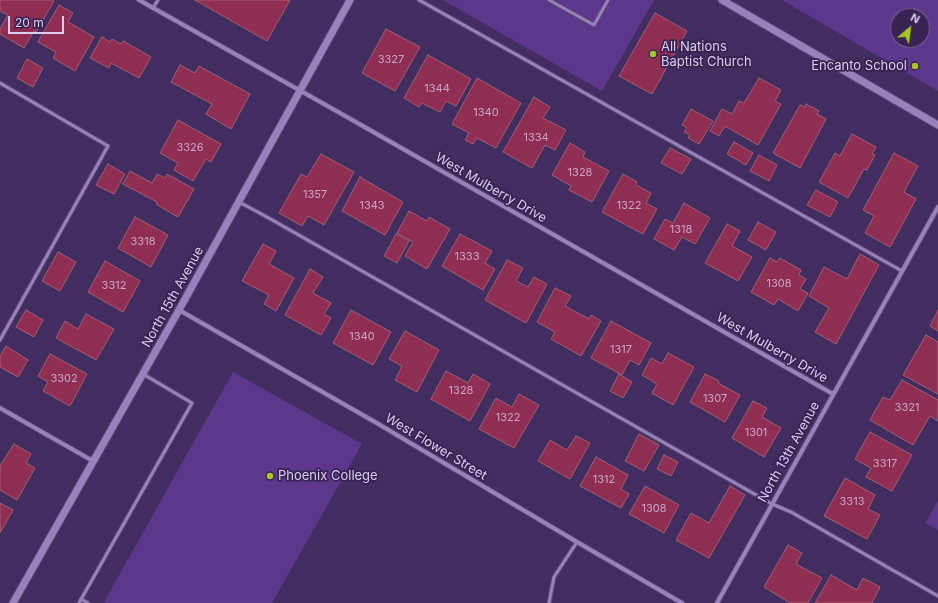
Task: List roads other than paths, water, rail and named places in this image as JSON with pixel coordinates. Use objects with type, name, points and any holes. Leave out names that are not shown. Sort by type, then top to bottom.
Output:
[{"type":"street","name":"West Mulberry Drive","points":[[139,0],[833,394]]},
{"type":"street","name":"North 15th Avenue","points":[[13,603],[179,310],[350,0]]},
{"type":"street","points":[[722,0],[938,124]]},
{"type":"street","name":"North 13th Avenue","points":[[717,603],[938,207]]},
{"type":"street","name":"West Flower Street","points":[[179,310],[381,426],[682,603]]},
{"type":"street","points":[[0,408],[93,461]]},
{"type":"lane","points":[[154,8],[158,0]]},
{"type":"lane","points":[[419,0],[902,271]]},
{"type":"lane","points":[[549,0],[594,25],[608,0]]},
{"type":"lane","points":[[0,83],[108,146],[0,340]]},
{"type":"lane","points":[[239,202],[267,216],[772,504],[791,512],[938,596]]},
{"type":"lane","points":[[79,603],[192,403],[143,374]]},
{"type":"lane","points":[[549,603],[554,577],[577,542]]},
{"type":"lane","points":[[81,599],[88,603]]},
{"type":"place","name":"All Nations Baptist Church","points":[[653,54]]},
{"type":"place","name":"Encanto School","points":[[915,66]]},
{"type":"place","name":"Phoenix College","points":[[270,476]]}]
